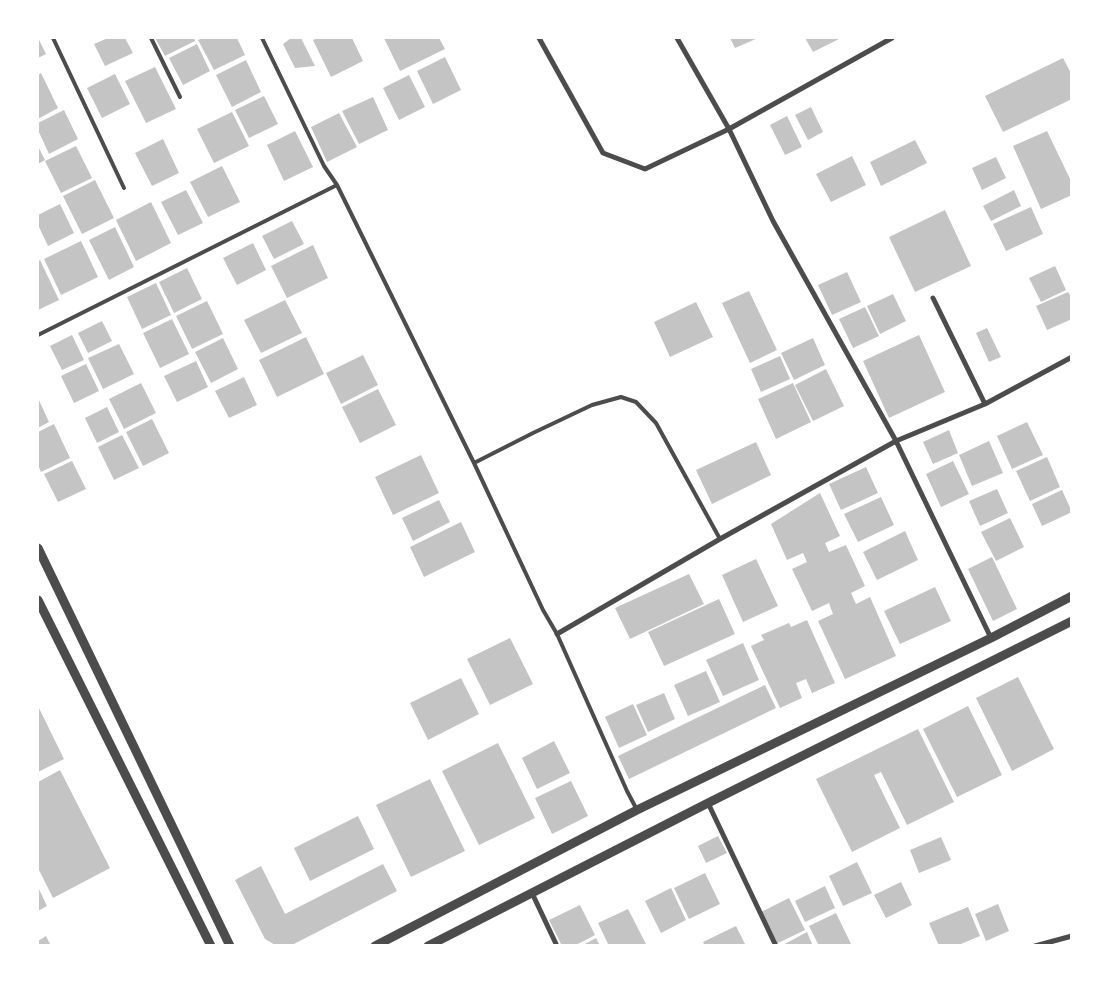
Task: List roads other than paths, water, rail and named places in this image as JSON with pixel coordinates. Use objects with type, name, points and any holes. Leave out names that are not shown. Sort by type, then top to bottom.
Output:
[{"type":"street","points":[[539,38],[603,154],[645,169],[729,129],[892,38]]},
{"type":"street","points":[[677,38],[729,129],[773,221],[896,441],[991,638]]},
{"type":"street","points":[[933,298],[985,404]]},
{"type":"street","points":[[557,634],[720,539],[896,441],[985,404],[1072,357]]},
{"type":"street","points":[[38,548],[230,946]]},
{"type":"street","points":[[375,946],[637,810],[991,638],[1072,596]]},
{"type":"street","points":[[38,600],[210,946]]},
{"type":"street","points":[[428,946],[708,803],[1072,621]]},
{"type":"street","points":[[708,803],[776,946]]},
{"type":"street","points":[[532,893],[557,946]]},
{"type":"street","points":[[1035,946],[1072,936]]},
{"type":"lane","points":[[53,38],[124,188]]},
{"type":"lane","points":[[151,38],[180,97]]},
{"type":"lane","points":[[262,38],[324,166],[337,185],[474,463],[543,610],[557,634],[637,810]]},
{"type":"lane","points":[[38,335],[337,185]]},
{"type":"lane","points":[[474,463],[592,405],[621,397],[636,402],[656,423],[720,539]]}]
